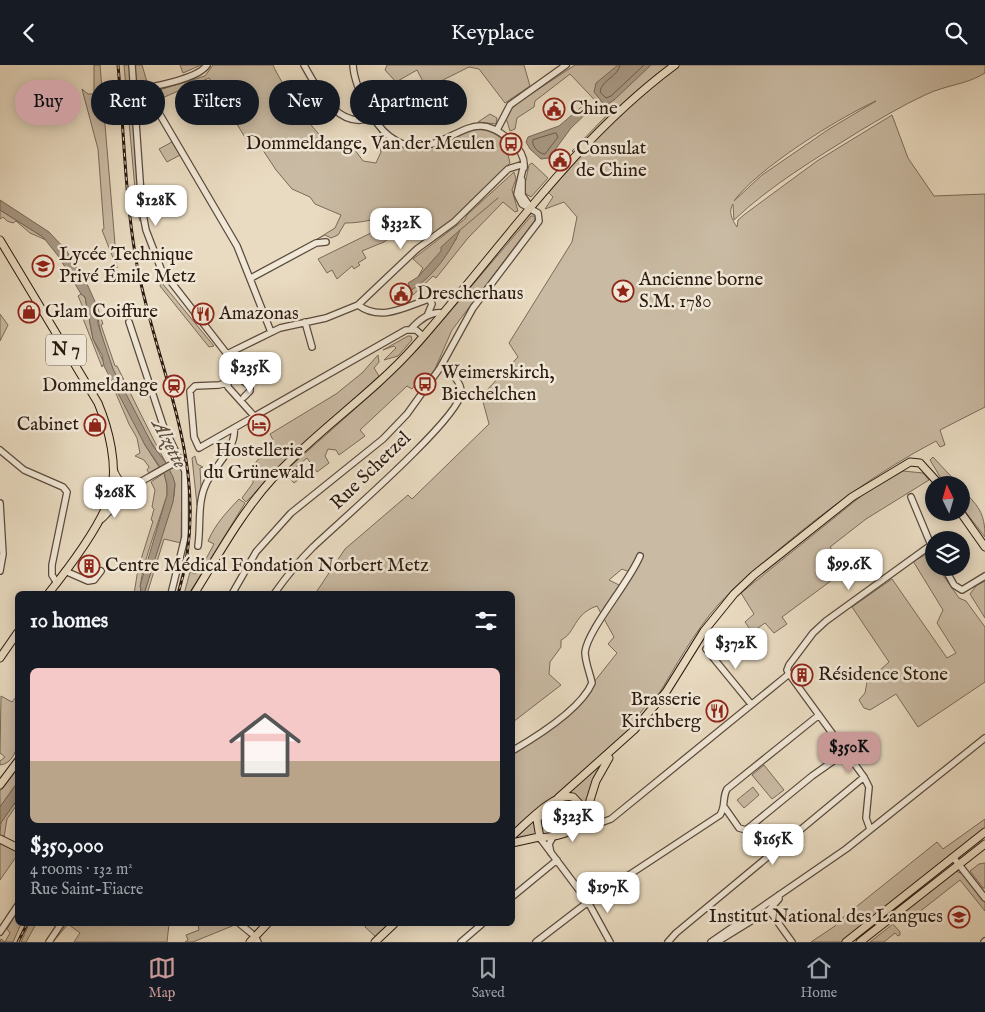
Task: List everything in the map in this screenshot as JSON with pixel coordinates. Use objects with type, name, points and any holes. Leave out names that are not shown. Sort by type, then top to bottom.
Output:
[{"type":"main road","points":[[196,591],[234,530],[262,491],[296,455],[379,383],[443,313],[596,133],[674,65]]},
{"type":"main road","name":"N 7","points":[[0,240],[98,403],[108,430],[112,467],[111,493],[92,531],[50,591]]},
{"type":"main road","points":[[515,842],[539,837],[553,837],[573,831],[587,811],[603,766],[666,692],[717,612],[754,575],[852,497],[910,462],[920,463],[932,476]]},
{"type":"main road","points":[[967,521],[985,547]]},
{"type":"main road","points":[[1,654],[15,636]]},
{"type":"main road","points":[[515,833],[618,747]]},
{"type":"main road","points":[[0,785],[15,765]]},
{"type":"main road","points":[[558,798],[573,797],[587,811]]},
{"type":"main road","points":[[539,837],[537,820],[544,809]]},
{"type":"main road","points":[[846,942],[985,832]]},
{"type":"main road","points":[[0,839],[15,846]]},
{"type":"main road","points":[[860,942],[985,844]]},
{"type":"main road","points":[[255,941],[266,926]]},
{"type":"main road","points":[[375,942],[392,926]]},
{"type":"street","points":[[132,65],[133,80]]},
{"type":"street","points":[[165,83],[198,73],[207,65]]},
{"type":"street","points":[[304,65],[323,97],[346,119],[350,119]]},
{"type":"street","points":[[353,65],[356,80]]},
{"type":"street","points":[[497,130],[510,105],[566,65]]},
{"type":"street","points":[[165,124],[230,232],[251,278],[271,332]]},
{"type":"street","points":[[136,125],[142,209],[146,230],[157,259],[168,279],[227,354],[226,383],[254,417]]},
{"type":"street","points":[[234,591],[256,553],[283,522],[299,506],[394,428],[442,366],[473,308],[538,221],[538,213],[531,208],[522,195],[524,165],[520,150],[497,130],[474,126],[461,129],[432,144],[413,147],[394,141],[380,125]]},
{"type":"street","points":[[227,354],[271,332],[326,317],[358,305],[418,249],[454,223],[508,169],[524,165]]},
{"type":"street","points":[[251,278],[316,243],[326,242]]},
{"type":"street","points":[[358,305],[374,314],[382,314],[429,299],[432,304],[427,316]]},
{"type":"street","points":[[226,383],[195,386],[190,391],[194,437],[199,448],[411,329],[427,316],[436,312],[443,313]]},
{"type":"street","points":[[305,322],[312,347]]},
{"type":"street","points":[[129,323],[163,425],[179,460],[184,466],[186,485],[185,537],[172,591]]},
{"type":"street","points":[[411,329],[416,330],[423,336]]},
{"type":"street","name":"Rue Schetzel","points":[[276,591],[312,548],[416,452],[456,405],[461,394],[460,387],[442,366]]},
{"type":"street","points":[[227,369],[250,386],[250,391],[244,397]]},
{"type":"street","points":[[198,546],[203,493],[206,484],[234,439],[234,428]]},
{"type":"street","points":[[0,450],[24,470],[63,487],[67,492],[52,565],[52,575],[57,583]]},
{"type":"street","points":[[111,493],[117,493],[136,485],[179,460]]},
{"type":"street","points":[[112,467],[121,482],[127,485],[136,485]]},
{"type":"street","points":[[92,531],[124,495],[136,485]]},
{"type":"street","points":[[911,497],[925,531]]},
{"type":"street","points":[[0,503],[3,554],[0,571]]},
{"type":"street","points":[[870,829],[866,818],[869,787],[864,777],[789,674],[790,665],[813,633],[925,552]]},
{"type":"street","points":[[515,749],[574,706],[590,687],[592,683],[585,655],[589,641],[640,556]]},
{"type":"street","points":[[66,571],[88,581],[94,580],[101,571]]},
{"type":"street","points":[[949,576],[954,585],[962,590],[985,575]]},
{"type":"street","points":[[706,649],[751,704]]},
{"type":"street","points":[[580,823],[603,822],[610,819],[789,674]]},
{"type":"street","points":[[819,715],[727,789],[724,798],[725,808],[739,827],[746,830],[812,776],[846,752]]},
{"type":"street","points":[[711,942],[846,849],[985,738]]},
{"type":"street","points":[[668,942],[676,933],[864,777]]},
{"type":"street","points":[[536,942],[588,902],[720,815],[725,808]]},
{"type":"street","points":[[587,811],[596,821]]},
{"type":"street","points":[[539,837],[588,902],[610,942]]},
{"type":"street","points":[[551,853],[549,844],[553,837]]},
{"type":"street","points":[[953,857],[985,898]]},
{"type":"street","points":[[515,894],[556,859]]},
{"type":"street","points":[[716,942],[731,935],[769,910],[779,899],[780,895]]},
{"type":"street","points":[[0,933],[15,910]]},
{"type":"street","points":[[769,910],[792,942]]},
{"type":"street","points":[[50,942],[60,926]]},
{"type":"street","points":[[242,926],[251,933]]},
{"type":"street","points":[[461,942],[480,926]]},
{"type":"street","points":[[727,942],[731,935]]},
{"type":"shaded area","points":[[94,65],[100,65],[101,80],[94,80]]},
{"type":"shaded area","points":[[124,65],[142,65],[146,80],[125,80]]},
{"type":"shaded area","points":[[180,65],[201,65],[183,73]]},
{"type":"shaded area","points":[[213,65],[273,65],[281,80],[269,80],[269,125],[311,125],[322,137],[355,150],[363,161],[376,163],[381,152],[379,144],[380,131],[397,146],[414,150],[430,148],[460,134],[474,130],[490,131],[505,142],[510,163],[447,224],[427,238],[420,228],[407,224],[384,242],[362,251],[366,258],[358,263],[360,265],[354,269],[352,266],[337,279],[332,270],[327,273],[318,259],[379,229],[384,219],[382,217],[345,223],[338,235],[331,238],[325,235],[314,241],[335,228],[341,215],[315,204],[310,197],[292,189],[276,170],[253,135],[246,139],[238,125],[259,125],[259,80],[210,80],[209,78],[192,80],[205,76]]},
{"type":"shaded area","points":[[387,65],[524,65],[530,86],[505,103],[479,69],[469,67],[443,80],[422,80],[417,70],[400,80],[394,80],[385,70]]},
{"type":"shaded area","points":[[575,65],[985,65],[985,73],[978,77],[925,95],[858,132],[778,184],[734,220],[733,204],[731,213],[732,218],[737,227],[738,220],[745,214],[817,161],[892,115],[908,158],[934,196],[985,194],[985,407],[940,430],[945,445],[940,447],[936,441],[874,478],[815,520],[747,577],[709,615],[657,697],[637,717],[634,726],[515,830],[515,750],[575,706],[617,653],[608,644],[614,637],[597,606],[589,609],[579,618],[570,633],[561,640],[561,647],[550,662],[549,674],[561,685],[515,720],[515,591],[317,591],[345,549],[408,495],[412,499],[489,424],[482,398],[486,391],[518,357],[509,343],[572,242],[577,217],[564,202],[545,209],[553,197],[546,190],[576,155],[572,151],[608,114],[570,74],[535,101],[534,107],[517,118],[515,129],[510,131],[506,118],[511,109]],"holes":[[[876,101],[829,129],[762,175],[734,201],[761,174],[799,145],[841,119]],[[622,569],[632,573],[623,587],[609,580]]]},
{"type":"shaded area","points":[[175,85],[175,92],[165,97],[165,88]]},
{"type":"shaded area","points":[[82,89],[91,94],[91,123]]},
{"type":"shaded area","points":[[490,114],[497,118],[496,124],[478,122]]},
{"type":"shaded area","points":[[92,125],[105,125],[117,268],[102,230],[104,229],[98,149]]},
{"type":"shaded area","points":[[129,125],[137,125],[144,221],[140,221],[137,212]]},
{"type":"shaded area","points":[[172,142],[180,155],[167,162],[159,149]]},
{"type":"shaded area","points":[[532,163],[548,178],[531,197],[526,194],[524,189],[529,165]]},
{"type":"shaded area","points":[[514,172],[516,179],[512,190],[518,211],[515,212],[503,202],[468,238],[436,278],[433,276],[413,295],[411,290],[428,277],[457,238],[455,237],[418,277],[423,268],[413,259],[465,219],[467,215]]},
{"type":"shaded area","points":[[0,210],[46,240],[30,233],[16,221],[13,223],[3,217],[0,219]]},
{"type":"shaded area","points":[[531,216],[535,216],[535,220],[452,330],[435,369],[424,385],[418,381],[412,389],[407,386],[360,430],[365,436],[339,455],[336,450],[328,449],[325,456],[329,463],[317,472],[307,458],[296,467],[302,477],[294,483],[284,472],[382,385],[419,348]]},
{"type":"shaded area","points":[[162,277],[162,283],[214,346],[209,347],[160,286]]},
{"type":"shaded area","points":[[81,294],[85,297],[93,339],[104,363],[102,367],[82,316],[85,312],[78,296]]},
{"type":"shaded area","points":[[97,306],[103,324],[101,325],[115,366],[117,366],[166,463],[132,410],[121,388],[104,345]]},
{"type":"shaded area","points":[[0,314],[8,325],[0,341]]},
{"type":"shaded area","points":[[411,336],[412,340],[398,356],[384,360],[396,348],[394,346],[383,350]]},
{"type":"shaded area","points":[[378,355],[379,362],[374,368],[379,376],[287,459],[246,502],[242,498],[253,483],[253,466],[273,440],[270,434],[336,394],[362,373]]},
{"type":"shaded area","points":[[108,375],[132,417],[145,445],[159,467],[149,473],[147,470],[149,467],[144,460],[135,456],[140,453],[137,438]]},
{"type":"shaded area","points":[[195,456],[197,464],[203,467],[200,468],[201,487],[197,505],[192,458]]},
{"type":"shaded area","points":[[933,457],[951,476],[940,476],[930,460]]},
{"type":"shaded area","points":[[179,465],[182,470],[181,543],[164,539],[148,591],[145,591],[174,496],[175,484],[169,470]]},
{"type":"shaded area","points":[[903,471],[923,473],[926,476],[925,482],[866,519],[830,547],[847,569],[782,617],[787,624],[774,633],[765,623],[752,632],[745,622],[754,614],[741,593],[865,493]]},
{"type":"shaded area","points":[[164,473],[167,495],[146,559],[141,590],[134,591],[138,569],[153,521],[151,520],[154,509],[152,507],[155,490],[151,482]]},
{"type":"shaded area","points":[[970,498],[982,515],[985,537],[970,518]]},
{"type":"shaded area","points":[[239,499],[245,503],[191,591],[185,591],[190,572],[195,574],[200,570],[214,544],[208,541],[214,529]]},
{"type":"shaded area","points":[[925,555],[925,576],[944,576],[959,598],[966,601],[985,627],[985,682],[918,727],[896,694],[870,710],[864,708],[859,700],[865,693],[867,682],[889,662],[852,607],[892,579],[947,658],[956,653],[937,623],[943,610],[913,561]]},
{"type":"shaded area","points":[[985,581],[985,618],[970,594],[976,586]]},
{"type":"shaded area","points":[[1,696],[12,702],[15,698],[15,752],[8,762],[0,765],[0,761],[5,757],[0,753]]},
{"type":"shaded area","points":[[764,765],[784,790],[772,799],[752,775]]},
{"type":"shaded area","points":[[599,766],[601,767],[586,807],[567,794]]},
{"type":"shaded area","points":[[15,770],[15,786],[0,807],[0,791]]},
{"type":"shaded area","points":[[753,787],[759,795],[744,808],[737,800]]},
{"type":"shaded area","points":[[14,804],[15,807],[7,819],[4,837],[0,835],[1,821]]},
{"type":"shaded area","points":[[985,819],[985,828],[841,942],[811,942],[835,926],[841,919],[937,842],[943,849]]},
{"type":"shaded area","points":[[532,821],[535,821],[536,835],[515,840]]},
{"type":"shaded area","points":[[0,843],[15,851],[15,858],[0,880]]},
{"type":"shaded area","points":[[985,863],[985,888],[983,888],[970,871],[979,864]]},
{"type":"shaded area","points":[[956,871],[963,874],[985,902],[985,911],[960,880],[909,920],[911,924],[906,923],[900,913]]},
{"type":"shaded area","points":[[15,915],[15,926],[20,926],[13,942],[5,942],[10,933],[7,929]]},
{"type":"shaded area","points":[[893,924],[900,932],[900,935],[898,936],[895,933],[884,942],[870,942]]},
{"type":"shaded area","points":[[28,926],[35,926],[26,942],[21,942]]},
{"type":"shaded area","points":[[63,926],[66,926],[53,942]]},
{"type":"shaded area","points":[[71,926],[169,926],[167,942],[74,942],[80,933]]},
{"type":"shaded area","points":[[198,926],[232,926],[193,942],[185,942],[188,940],[186,935],[199,930]]},
{"type":"shaded area","points":[[365,926],[392,926],[378,939]]},
{"type":"water","points":[[618,65],[651,65],[614,100],[608,104],[603,103],[594,92],[596,83]]},
{"type":"water","points":[[585,104],[590,104],[592,108],[571,128],[549,158],[541,159],[530,149],[526,142],[528,137],[559,126]]},
{"type":"water","name":"Alzette","points":[[0,200],[49,232],[66,250],[88,286],[97,306],[98,324],[113,369],[153,446],[166,463],[173,477],[175,484],[173,502],[145,591],[140,591],[140,586],[167,495],[164,473],[145,445],[104,366],[102,355],[93,339],[85,297],[81,294],[59,257],[43,237],[0,210]]},
{"type":"water","points":[[460,230],[440,264],[426,279],[411,290],[408,283],[418,277],[441,251],[441,247]]},
{"type":"water","points":[[15,786],[15,803],[0,824],[0,807]]},
{"type":"waterway","points":[[460,230],[498,198]]},
{"type":"railway","points":[[118,65],[127,191],[137,265],[180,427],[187,467],[190,508],[188,550],[179,591]]},
{"type":"railway","points":[[18,942],[26,926]]},
{"type":"place","name":"Chine","points":[[554,109]]},
{"type":"place","name":"Dommeldange, Van der Meulen","points":[[511,144]]},
{"type":"place","name":"Consulat de Chine","points":[[560,160]]},
{"type":"place","name":"Lycée Technique Privé Émile Metz","points":[[43,266]]},
{"type":"place","name":"Ancienne borne S.M. 1780","points":[[623,291]]},
{"type":"place","name":"Drescherhaus","points":[[401,294]]},
{"type":"place","name":"Glam Coiffure","points":[[29,312]]},
{"type":"place","name":"Amazonas","points":[[203,314]]},
{"type":"place","name":"Weimerskirch, Biechelchen","points":[[425,384]]},
{"type":"place","name":"Dommeldange","points":[[174,386]]},
{"type":"place","name":"Cabinet","points":[[95,425]]},
{"type":"place","name":"Hostellerie du Grünewald","points":[[259,425]]},
{"type":"place","name":"Centre Médical Fondation Norbert Metz","points":[[89,566]]},
{"type":"place","name":"Résidence Stone","points":[[802,675]]},
{"type":"place","name":"Brasserie Kirchberg","points":[[717,711]]},
{"type":"place","name":"Institut National des Langues","points":[[959,917]]}]
